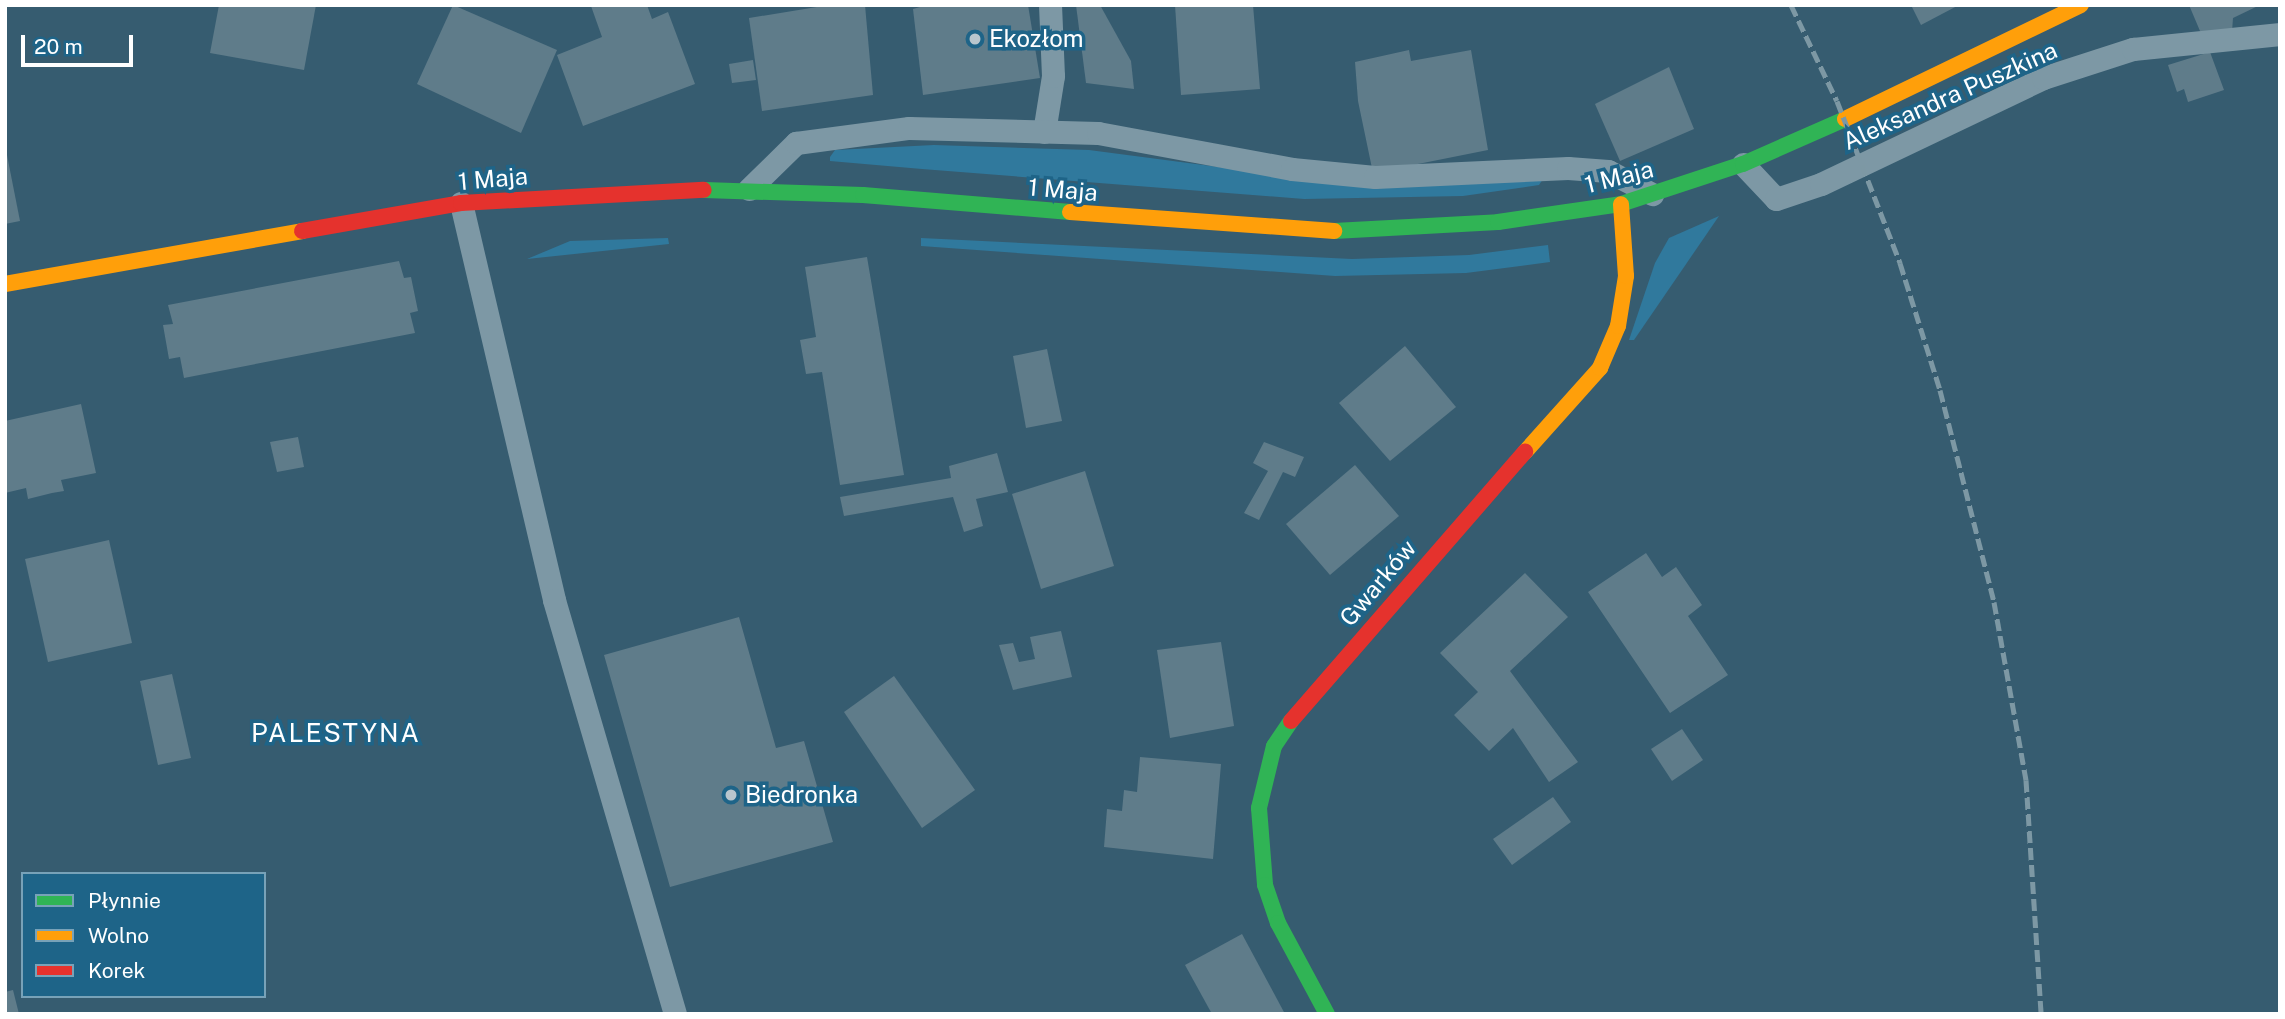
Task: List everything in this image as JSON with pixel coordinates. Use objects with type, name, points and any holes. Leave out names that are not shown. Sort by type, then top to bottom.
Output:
[{"type":"main road","name":"1 Maja","points":[[5,284],[461,203],[749,189],[1318,232],[1498,222],[1621,204],[1743,163],[1800,141],[2081,5]]},
{"type":"main road","name":"Gwarków","points":[[1327,1014],[1279,923],[1265,885],[1259,808],[1274,746],[1311,694],[1600,368],[1618,327],[1626,275],[1621,204]]},
{"type":"lane","points":[[1044,132],[1053,76],[1050,5]]},
{"type":"lane","name":"Aleksandra Puszkina","points":[[1743,163],[1776,199],[1821,184],[2043,78],[2133,49],[2280,34]]},
{"type":"lane","points":[[749,189],[796,143],[909,128],[1098,134],[1292,169],[1375,177],[1568,168],[1608,171],[1652,194]]},
{"type":"lane","points":[[461,203],[554,600],[675,1014]]},
{"type":"shaded area","points":[[934,145],[1089,150],[1280,175],[1543,179],[1539,185],[1463,196],[1304,199],[830,161],[835,150]]},
{"type":"shaded area","points":[[1719,216],[1634,340],[1629,340],[1655,263],[1669,238]]},
{"type":"shaded area","points":[[668,238],[669,244],[527,259],[570,241]]},
{"type":"shaded area","points":[[921,238],[1352,259],[1469,255],[1548,245],[1550,262],[1466,273],[1335,276],[921,246]]},
{"type":"building","points":[[219,5],[316,5],[304,70],[210,53]]},
{"type":"building","points":[[453,5],[557,50],[521,133],[417,84]]},
{"type":"building","points":[[647,5],[652,19],[668,12],[695,84],[583,126],[557,55],[602,37],[591,6]]},
{"type":"building","points":[[829,5],[865,5],[873,95],[762,111],[749,18]]},
{"type":"building","name":"Ekozłom","points":[[927,5],[1028,5],[1040,78],[923,95],[913,9]]},
{"type":"building","points":[[1076,5],[1100,5],[1131,61],[1134,89],[1086,83]]},
{"type":"building","points":[[1175,5],[1253,5],[1260,89],[1181,95]]},
{"type":"building","points":[[1911,5],[1959,5],[1921,25]]},
{"type":"building","points":[[2189,5],[2260,5],[2233,18],[2232,32],[2200,31]]},
{"type":"building","points":[[1409,50],[1411,61],[1471,50],[1488,150],[1373,173],[1358,101],[1355,62]]},
{"type":"building","points":[[2210,52],[2224,90],[2188,102],[2184,89],[2177,92],[2168,65]]},
{"type":"building","points":[[753,60],[756,80],[732,83],[729,64]]},
{"type":"building","points":[[1669,67],[1694,129],[1620,161],[1595,104]]},
{"type":"building","points":[[5,145],[20,221],[5,224]]},
{"type":"building","points":[[867,257],[904,475],[840,485],[822,372],[806,374],[800,340],[816,337],[805,267]]},
{"type":"building","points":[[399,261],[404,278],[411,277],[418,311],[410,313],[415,333],[184,378],[180,357],[169,359],[163,325],[173,324],[168,305]]},
{"type":"building","points":[[1405,346],[1456,407],[1390,461],[1339,403]]},
{"type":"building","points":[[1047,349],[1062,421],[1026,428],[1013,356]]},
{"type":"building","points":[[81,404],[96,473],[61,480],[64,491],[28,499],[26,488],[5,493],[5,421]]},
{"type":"building","points":[[298,437],[304,467],[277,472],[270,442]]},
{"type":"building","points":[[1264,442],[1304,457],[1295,477],[1283,472],[1259,520],[1244,513],[1268,471],[1253,463]]},
{"type":"building","points":[[997,453],[1008,492],[976,499],[983,526],[964,532],[953,497],[844,516],[840,497],[951,478],[949,466]]},
{"type":"building","points":[[1355,465],[1399,516],[1330,575],[1286,524]]},
{"type":"building","points":[[1085,471],[1114,566],[1041,589],[1012,494]]},
{"type":"building","points":[[109,540],[132,643],[48,662],[25,559]]},
{"type":"building","points":[[1646,553],[1662,577],[1676,567],[1702,605],[1688,616],[1728,675],[1670,713],[1588,592]]},
{"type":"building","points":[[1525,573],[1568,617],[1510,671],[1578,762],[1549,782],[1513,728],[1489,751],[1454,715],[1478,692],[1440,653]]},
{"type":"building","name":"Biedronka","points":[[739,617],[776,748],[804,741],[833,842],[670,887],[604,655]]},
{"type":"building","points":[[1061,631],[1072,677],[1013,690],[999,645],[1013,643],[1019,662],[1035,659],[1030,637]]},
{"type":"building","points":[[1221,642],[1234,726],[1170,738],[1157,650]]},
{"type":"building","points":[[172,674],[191,758],[158,765],[140,681]]},
{"type":"building","points":[[894,676],[975,790],[922,828],[844,712]]},
{"type":"building","points":[[1682,729],[1703,760],[1672,781],[1651,749]]},
{"type":"building","points":[[1140,757],[1221,764],[1213,859],[1104,847],[1107,809],[1122,811],[1124,790],[1137,792]]},
{"type":"building","points":[[1553,797],[1571,822],[1512,865],[1493,839]]},
{"type":"building","points":[[1242,934],[1285,1014],[1212,1014],[1185,965]]},
{"type":"building","points":[[13,990],[19,1014],[5,1014],[5,992]]},
{"type":"railway","points":[[1791,5],[1837,101],[1900,263],[1940,390],[1994,602],[2026,780],[2041,1014]]},
{"type":"traffic: fast","points":[[1334,231],[1498,222],[1621,204],[1743,164],[1845,119]]},
{"type":"traffic: fast","points":[[704,190],[863,195],[1070,212]]},
{"type":"traffic: fast","points":[[1291,721],[1274,746],[1259,808],[1265,885],[1278,923],[1327,1014]]},
{"type":"traffic: slow","points":[[1845,119],[2081,5]]},
{"type":"traffic: slow","points":[[1525,452],[1600,368],[1618,326],[1626,276],[1621,204]]},
{"type":"traffic: slow","points":[[1070,212],[1334,231]]},
{"type":"traffic: slow","points":[[5,284],[302,231]]},
{"type":"traffic: jam","points":[[302,231],[461,203],[704,190]]},
{"type":"traffic: jam","points":[[1291,721],[1525,452]]},
{"type":"place","name":"Ekozłom","points":[[975,39]]},
{"type":"place","name":"Biedronka","points":[[731,795]]},
{"type":"district","name":"PALESTYNA","points":[[336,733]]}]
